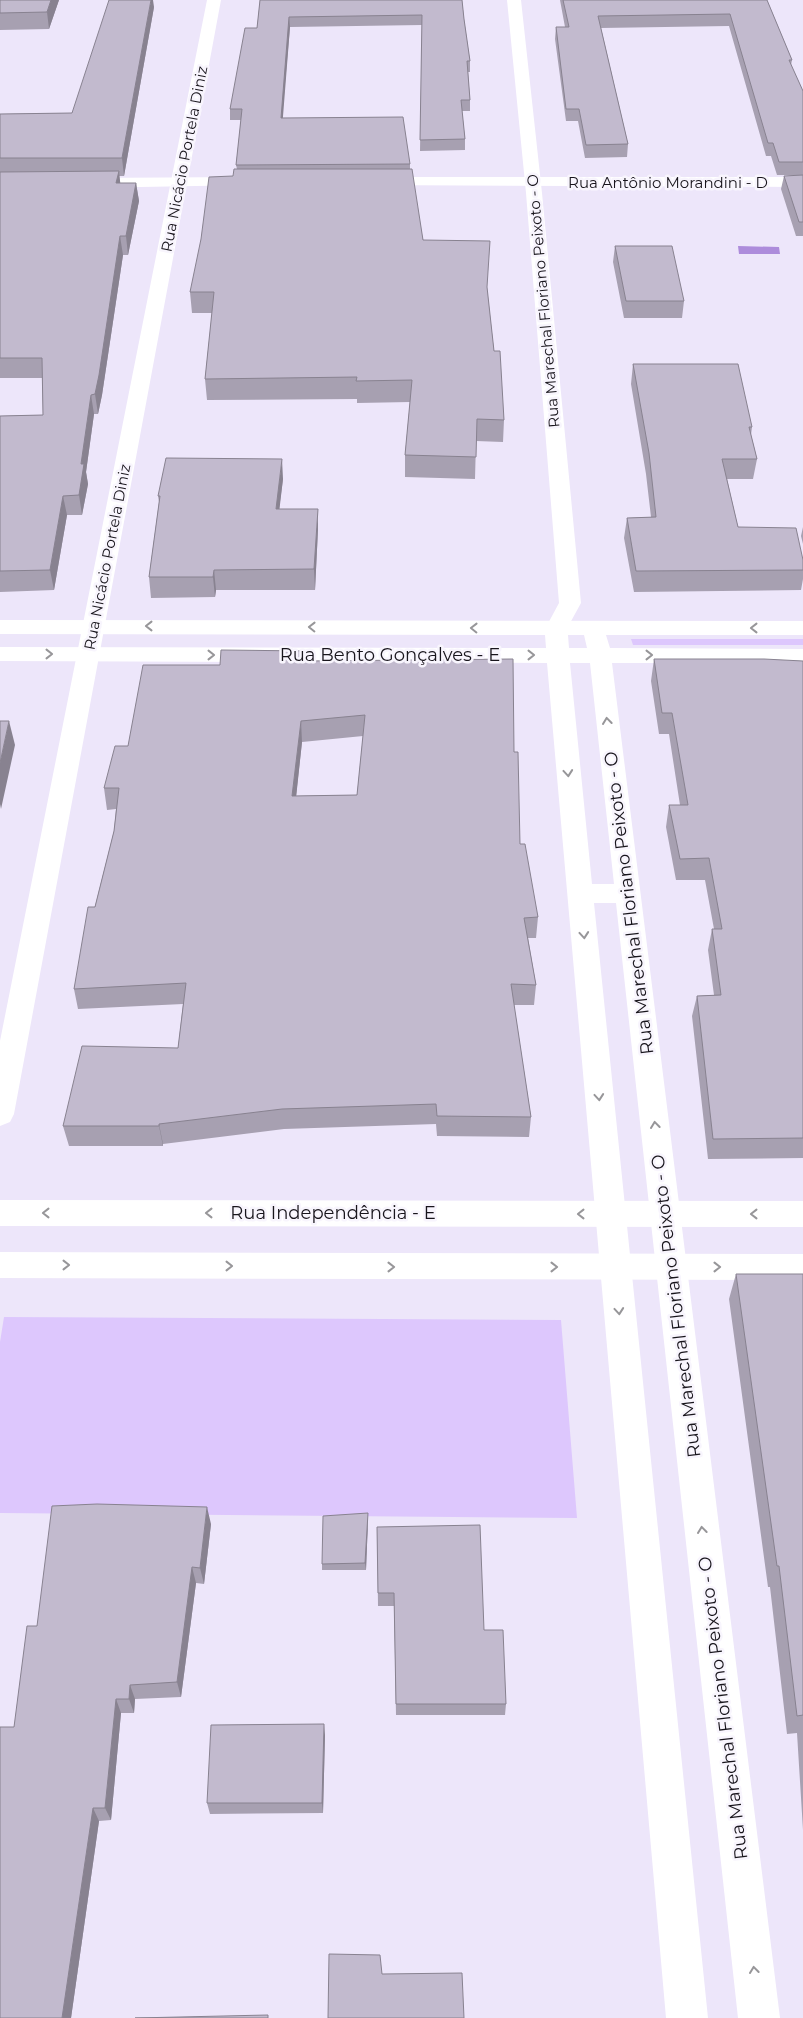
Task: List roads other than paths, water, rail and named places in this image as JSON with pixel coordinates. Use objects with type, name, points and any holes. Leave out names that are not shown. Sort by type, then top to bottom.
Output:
[{"type":"street","name":"Rua Nicácio Portela Diniz","points":[[0,1114],[214,0]]},
{"type":"street","name":"Rua Marechal Floriano Peixoto - O","points":[[514,0],[533,182],[570,603]]},
{"type":"street","points":[[66,183],[259,182]]},
{"type":"street","name":"Rua Antônio Morandini - D","points":[[356,182],[803,182]]},
{"type":"street","points":[[570,603],[597,642]]},
{"type":"street","points":[[570,603],[557,642],[687,2018]]},
{"type":"street","name":"Rua Bento Gonçalves - E","points":[[0,627],[94,626],[557,642]]},
{"type":"street","points":[[597,642],[803,628]]},
{"type":"street","points":[[597,642],[803,656]]},
{"type":"street","name":"Rua Marechal Floriano Peixoto - O","points":[[597,642],[760,2018]]},
{"type":"street","name":"Rua Bento Gonçalves - E","points":[[0,654],[88,655],[597,642]]},
{"type":"street","points":[[580,893],[627,894]]},
{"type":"street","name":"Rua Independência - E","points":[[0,1213],[803,1214]]},
{"type":"street","points":[[0,1265],[803,1267]]}]
